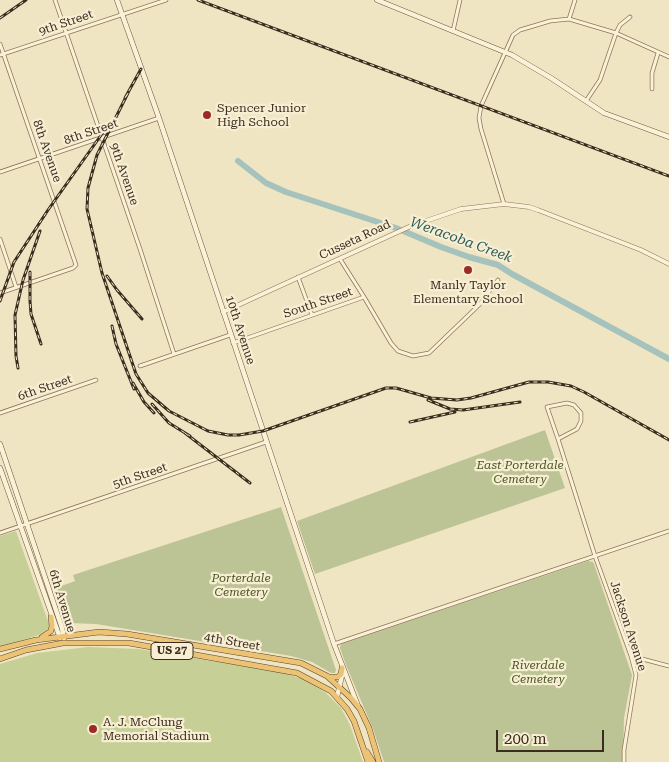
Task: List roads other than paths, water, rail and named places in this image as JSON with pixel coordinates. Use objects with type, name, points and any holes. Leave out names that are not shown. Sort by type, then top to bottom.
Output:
[{"type":"highway","points":[[36,640],[47,635],[51,630],[51,617]]},
{"type":"highway","name":"4th Street","points":[[0,649],[36,640],[99,632],[142,637],[302,663],[327,676],[360,709],[369,728],[379,762]]},
{"type":"highway","name":"4th Street","points":[[0,659],[26,650],[63,643],[129,643],[297,672],[317,682],[337,697],[354,721],[368,762]]},
{"type":"highway","points":[[327,676],[338,677],[341,674],[342,668]]},
{"type":"highway","points":[[364,748],[373,762]]},
{"type":"main road","name":"10th Avenue","points":[[117,0],[159,118],[342,668],[360,709]]},
{"type":"main road","points":[[376,0],[527,62],[604,113],[669,137]]},
{"type":"main road","name":"6th Avenue","points":[[0,444],[27,524],[63,643]]},
{"type":"main road","name":"6th Avenue","points":[[0,468],[51,617],[61,636]]},
{"type":"main road","name":"10th Avenue","points":[[337,697],[343,674],[342,668]]},
{"type":"street","name":"9th Avenue","points":[[55,0],[174,354]]},
{"type":"street","name":"9th Street","points":[[2,55],[166,0]]},
{"type":"street","points":[[453,31],[460,0]]},
{"type":"street","points":[[569,19],[575,0]]},
{"type":"street","points":[[585,102],[600,80],[620,25],[630,16]]},
{"type":"street","points":[[504,204],[479,118],[482,104],[513,35],[520,30],[550,21],[569,19],[616,34],[669,57]]},
{"type":"street","name":"8th Avenue","points":[[0,44],[2,55],[40,158],[76,265],[73,268],[16,287]]},
{"type":"street","points":[[652,89],[652,73],[658,53]]},
{"type":"street","name":"8th Street","points":[[0,172],[159,118]]},
{"type":"street","name":"Cusseta Road","points":[[223,312],[411,226],[461,209],[504,204],[538,210],[640,250],[669,264]]},
{"type":"street","points":[[0,239],[16,287],[0,293]]},
{"type":"street","points":[[340,259],[364,296]]},
{"type":"street","points":[[298,277],[312,315]]},
{"type":"street","name":"South Street","points":[[233,343],[364,296],[394,347],[408,355],[419,356],[429,353],[450,334],[479,305],[498,280]]},
{"type":"street","points":[[140,366],[230,335]]},
{"type":"street","name":"6th Street","points":[[0,413],[96,380]]},
{"type":"street","name":"Jackson Avenue","points":[[558,439],[578,429],[581,413],[574,405],[567,403],[547,407],[595,556],[631,656],[636,680],[624,750],[624,762]]},
{"type":"street","name":"5th Street","points":[[0,533],[266,442]]},
{"type":"street","points":[[334,644],[669,531]]},
{"type":"street","points":[[631,656],[669,666]]},
{"type":"waterway","name":"Weracoba Creek","points":[[238,161],[266,183],[286,192],[396,228],[469,257],[498,265],[669,359]]},
{"type":"railway","points":[[0,18],[26,0]]},
{"type":"railway","points":[[198,0],[669,176]]},
{"type":"railway","points":[[125,98],[141,69]]},
{"type":"railway","points":[[128,93],[97,155],[88,188],[87,209],[102,273],[136,374],[148,393],[169,411],[208,431],[239,435],[263,431],[386,388],[396,388],[431,398],[457,400],[529,382],[548,382],[571,386],[584,392],[669,440]]},
{"type":"railway","points":[[0,301],[14,262],[104,131]]},
{"type":"railway","points":[[18,368],[15,315],[23,280],[40,231]]},
{"type":"railway","points":[[30,272],[31,314],[41,344]]},
{"type":"railway","points":[[107,276],[142,319]]},
{"type":"railway","points":[[112,326],[116,344],[134,389]]},
{"type":"railway","points":[[133,383],[144,402],[154,413]]},
{"type":"railway","points":[[428,400],[450,409],[463,410],[520,402]]},
{"type":"railway","points":[[152,404],[169,423],[190,436]]},
{"type":"railway","points":[[410,422],[455,412]]},
{"type":"railway","points":[[185,433],[250,483]]},
{"type":"place","name":"Spencer Junior High School","points":[[207,115]]},
{"type":"place","name":"Manly Taylor Elementary School","points":[[468,270]]},
{"type":"place","name":"A. J. McClung Memorial Stadium","points":[[93,729]]},
{"type":"park label","name":"East Porterdale Cemetery","points":[[520,472]]},
{"type":"park label","name":"Porterdale Cemetery","points":[[241,585]]},
{"type":"park label","name":"Riverdale Cemetery","points":[[538,672]]}]
